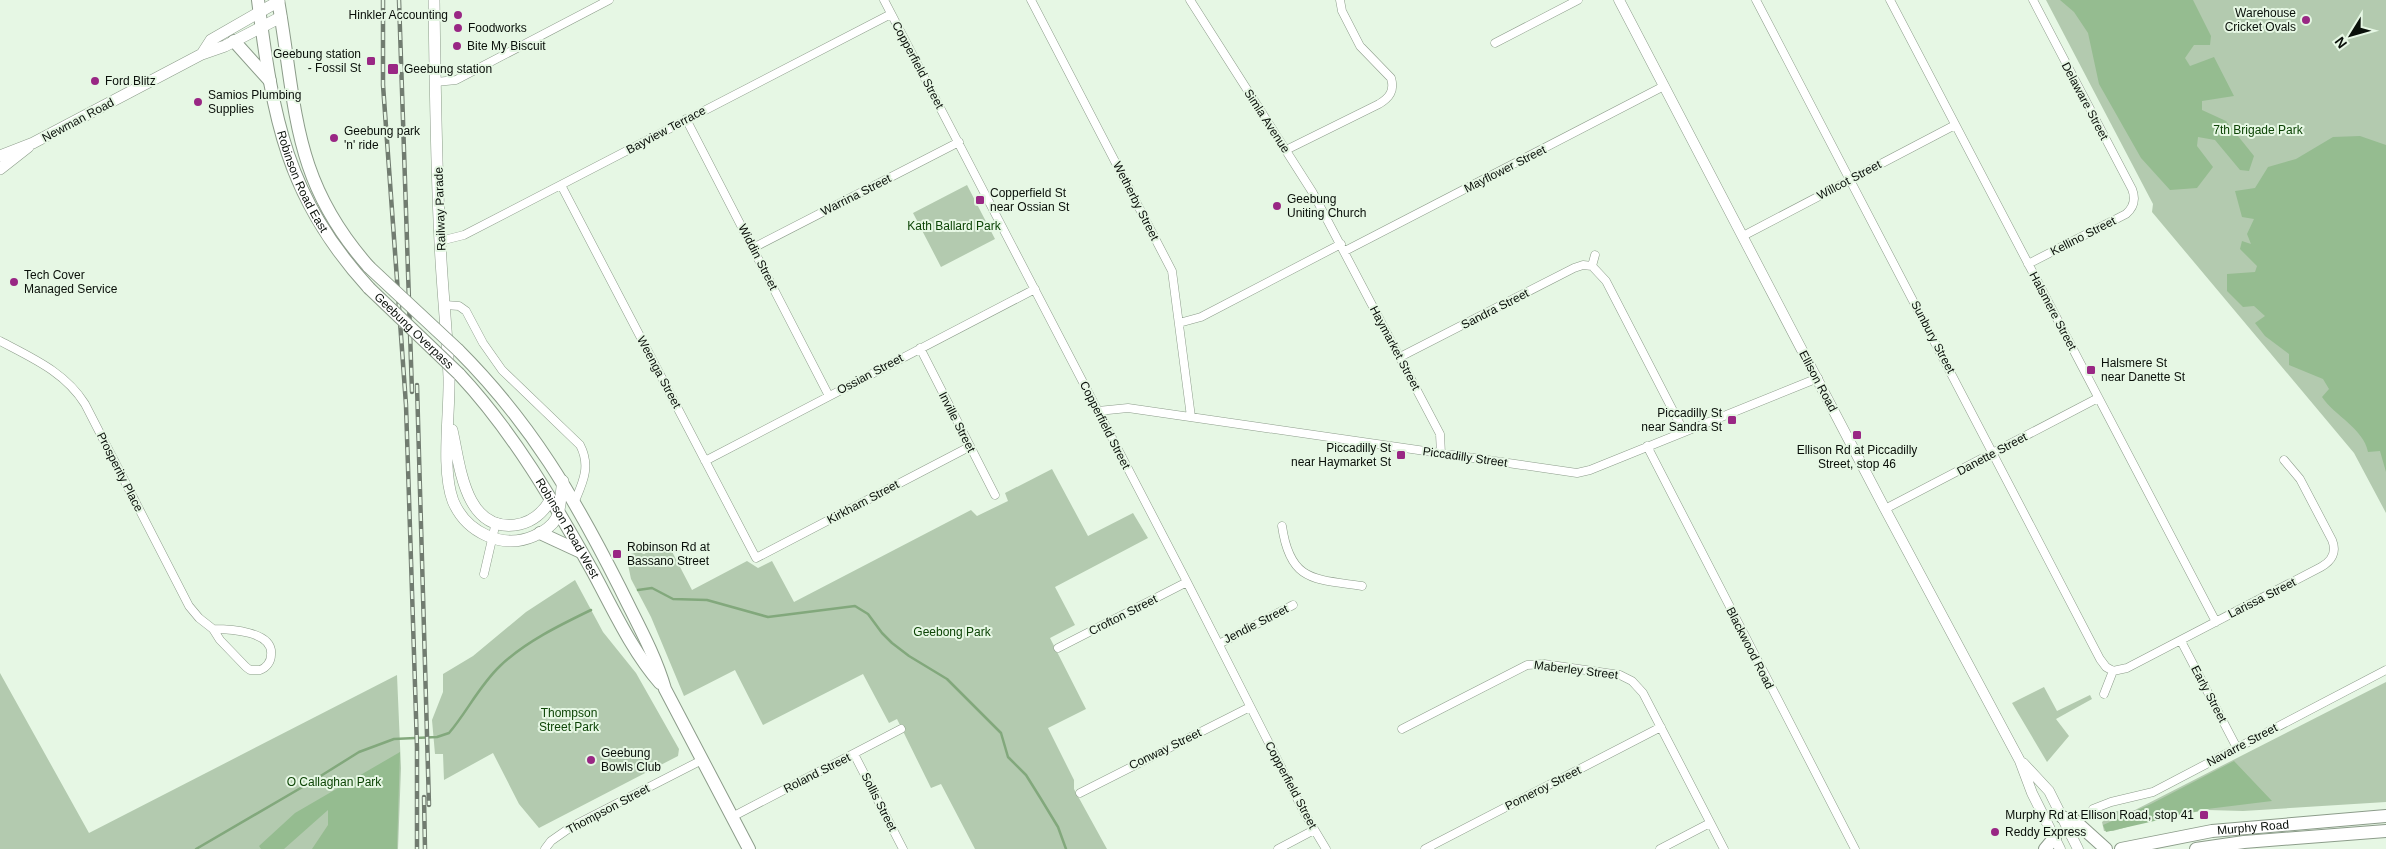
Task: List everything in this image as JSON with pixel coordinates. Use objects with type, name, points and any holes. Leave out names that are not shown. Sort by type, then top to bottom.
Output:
[{"type":"main road","name":"Newman Road","points":[[202,54],[211,40],[259,6],[279,0]]},
{"type":"main road","name":"Robinson Road East","points":[[279,0],[296,124],[311,177],[336,225],[369,267]]},
{"type":"main road","name":"Railway Parade","points":[[434,0],[440,241],[445,305],[449,417],[448,461],[451,495],[458,510],[467,522],[481,534],[492,538],[516,541],[540,533],[552,524],[559,513]]},
{"type":"main road","name":"Robinson Road East","points":[[259,6],[270,82],[283,145],[300,186],[332,242],[370,288]]},
{"type":"main road","name":"Newman Road","points":[[0,156],[33,143],[202,54],[234,41],[281,17]]},
{"type":"main road","points":[[234,41],[270,82]]},
{"type":"main road","name":"Newman Road","points":[[0,169],[33,143]]},
{"type":"main road","name":"Geebung Overpass","points":[[369,267],[458,350]]},
{"type":"main road","name":"Geebung Overpass","points":[[370,288],[459,374]]},
{"type":"main road","name":"Robinson Road West","points":[[458,350],[520,418],[575,501],[634,616],[660,671],[665,689],[749,849]]},
{"type":"main road","name":"Robinson Road West","points":[[459,374],[511,436],[551,499],[637,650],[652,674],[665,689]]},
{"type":"main road","name":"Railway Parade","points":[[449,417],[462,478],[470,499],[483,516],[496,522]]},
{"type":"main road","points":[[559,513],[563,481]]},
{"type":"main road","points":[[496,522],[510,525],[528,521],[543,511],[551,499]]},
{"type":"main road","points":[[540,533],[581,552]]},
{"type":"main road","name":"Murphy Road","points":[[2121,849],[2212,831],[2386,816]]},
{"type":"main road","points":[[2062,817],[2075,821],[2106,849]]},
{"type":"main road","name":"Murphy Road","points":[[2196,849],[2244,842],[2386,831]]},
{"type":"main road","points":[[2045,849],[2055,837]]},
{"type":"street","points":[[436,82],[456,80],[609,0]]},
{"type":"street","name":"Copperfield Street","points":[[884,0],[1314,830],[1326,849]]},
{"type":"street","name":"Wetherby Street","points":[[1032,0],[1170,266],[1174,279],[1191,417]]},
{"type":"street","name":"Simla Avenue","points":[[1190,0],[1286,150],[1343,247]]},
{"type":"street","points":[[1286,150],[1384,101],[1391,92],[1391,78],[1360,46],[1342,11],[1340,0]]},
{"type":"street","points":[[1495,43],[1578,0]]},
{"type":"street","name":"Ellison Road","points":[[1619,0],[1885,509],[2020,760],[2032,793],[2060,849]]},
{"type":"street","name":"Sunbury Street","points":[[1756,0],[2100,659],[2106,667],[2113,670]]},
{"type":"street","name":"Halsmere Street","points":[[1890,0],[2216,622]]},
{"type":"street","name":"Delaware Street","points":[[2033,0],[2132,189],[2134,203]]},
{"type":"street","name":"Bayview Terrace","points":[[440,241],[464,235],[891,14]]},
{"type":"street","name":"Mayflower Street","points":[[1179,324],[1201,317],[1664,86]]},
{"type":"street","name":"Widdin Street","points":[[686,119],[829,396]]},
{"type":"street","name":"Willcot Street","points":[[1743,236],[1955,125]]},
{"type":"street","name":"Warrina Street","points":[[753,248],[959,142]]},
{"type":"street","name":"Weenga Street","points":[[561,185],[756,558]]},
{"type":"street","name":"Kellino Street","points":[[2028,264],[2126,214],[2134,203]]},
{"type":"street","name":"Haymarket Street","points":[[1343,247],[1440,434],[1441,454]]},
{"type":"street","points":[[1595,255],[1592,266],[1606,281],[1684,432]]},
{"type":"street","name":"Sandra Street","points":[[1400,357],[1574,268],[1583,265],[1592,266]]},
{"type":"street","name":"Ossian Street","points":[[705,461],[1035,289]]},
{"type":"street","name":"Robinson Road West","points":[[445,305],[459,306],[466,311],[483,343],[508,376],[580,445],[585,457],[586,470],[575,501]]},
{"type":"street","name":"Prosperity Place","points":[[0,341],[59,374],[80,396],[189,606],[199,618],[213,629],[229,651],[250,670],[260,670],[269,663],[271,650],[266,641],[259,636],[225,629],[213,629]]},
{"type":"street","name":"Inville Street","points":[[920,348],[995,495]]},
{"type":"street","name":"Piccadilly Street","points":[[1098,412],[1128,408],[1577,473],[1590,470],[1818,378]]},
{"type":"street","name":"Danette Street","points":[[1885,509],[2098,398]]},
{"type":"street","name":"Kirkham Street","points":[[756,558],[969,446]]},
{"type":"street","name":"Blackwood Road","points":[[1647,446],[1855,849]]},
{"type":"street","name":"Larissa Street","points":[[2113,670],[2127,668],[2327,564],[2333,555],[2332,540],[2300,480],[2284,460]]},
{"type":"street","points":[[484,574],[496,522]]},
{"type":"street","points":[[1282,526],[1290,554],[1303,574],[1319,580],[1362,586]]},
{"type":"street","name":"Crofton Street","points":[[1058,648],[1187,582]]},
{"type":"street","name":"Jendie Street","points":[[1219,644],[1294,605]]},
{"type":"street","name":"Early Street","points":[[2181,641],[2237,748]]},
{"type":"street","name":"Maberley Street","points":[[1402,729],[1519,667],[1534,664],[1626,677],[1643,693],[1724,849]]},
{"type":"street","points":[[2104,694],[2113,670]]},
{"type":"street","name":"Navarre Street","points":[[2093,809],[2111,802],[2153,792],[2386,670]]},
{"type":"street","name":"Conway Street","points":[[1080,793],[1250,707]]},
{"type":"street","name":"Pomeroy Street","points":[[1425,849],[1661,727]]},
{"type":"street","name":"Roland Street","points":[[732,816],[901,730]]},
{"type":"street","name":"Sollis Street","points":[[854,754],[903,849]]},
{"type":"street","name":"Thompson Street","points":[[545,849],[551,841],[571,827],[702,760]]},
{"type":"street","name":"Ellison Road","points":[[2020,760],[2048,791],[2078,849]]},
{"type":"street","points":[[1660,849],[1710,823]]},
{"type":"street","points":[[1278,849],[1314,830]]},
{"type":"green space","name":"7th Brigade Park","points":[[2046,0],[2386,0],[2386,513],[2354,453],[2152,212],[2153,204]]},
{"type":"green space","points":[[2060,0],[2193,0],[2211,36],[2210,45],[2194,45],[2185,58],[2190,66],[2214,57],[2234,96],[2202,101],[2202,110],[2226,121],[2254,156],[2249,171],[2240,170],[2215,140],[2198,137],[2197,146],[2213,167],[2197,188],[2170,190],[2141,158],[2099,84],[2088,33],[2074,12]]},
{"type":"green space","points":[[2360,136],[2386,145],[2386,472],[2380,451],[2368,452],[2361,436],[2322,397],[2329,389],[2323,379],[2289,365],[2289,354],[2265,336],[2255,323],[2265,316],[2254,306],[2243,307],[2227,291],[2227,274],[2255,272],[2257,266],[2240,249],[2242,241],[2251,244],[2247,234],[2254,219],[2242,217],[2235,191],[2255,188],[2268,167],[2296,159],[2333,137]]},
{"type":"green space","name":"Kath Ballard Park","points":[[967,185],[995,239],[941,267],[913,213]]},
{"type":"green space","name":"Geebong Park","points":[[1052,469],[1088,536],[1133,513],[1148,538],[1055,587],[1075,625],[1050,638],[1086,709],[1048,728],[1074,780],[1074,789],[1107,849],[975,849],[941,784],[931,788],[897,719],[889,723],[863,674],[763,725],[735,670],[684,696],[651,617],[631,579],[626,555],[639,552],[644,554],[667,542],[692,590],[747,561],[758,568],[772,561],[794,602],[971,510],[977,516],[1008,501],[1005,493]]},
{"type":"green space","name":"Thompson Street Park","points":[[575,580],[603,632],[636,673],[679,749],[678,756],[539,828],[519,804],[493,753],[444,780],[443,754],[435,754],[432,720],[443,692],[443,674],[473,656],[526,612]]},
{"type":"green space","name":"O Callaghan Park","points":[[0,673],[89,833],[397,675],[401,768],[398,849],[0,849]]},
{"type":"green space","points":[[2386,682],[2386,802],[2243,811],[2208,810],[2158,818],[2113,831],[2104,831],[2102,822],[2116,811],[2135,810]]},
{"type":"green space","points":[[2044,687],[2057,711],[2090,695],[2092,699],[2056,719],[2069,736],[2047,762],[2012,703]]},
{"type":"green space","points":[[400,752],[397,849],[312,849],[328,825],[328,810],[284,849],[261,849],[259,846],[295,813]]},
{"type":"green space","points":[[2234,761],[2272,801],[2207,809],[2106,832],[2103,825],[2151,804]]},
{"type":"waterway","points":[[638,590],[652,588],[673,599],[707,600],[768,617],[855,606],[868,614],[892,643],[909,656],[947,679],[1001,733],[1008,757],[1026,775],[1058,827],[1066,849]]},
{"type":"waterway","points":[[196,849],[359,752],[394,739],[437,737],[449,733],[486,682],[510,657],[543,635],[591,610]]},
{"type":"railway","points":[[383,0],[383,85],[406,405],[417,747],[417,849]]},
{"type":"railway","points":[[399,0],[412,392]]},
{"type":"railway","points":[[417,385],[429,805]]},
{"type":"railway","points":[[424,797],[425,849]]},
{"type":"place","name":"Hinkler Accounting","points":[[458,15]]},
{"type":"place","name":"Warehouse Cricket Ovals","points":[[2306,20]]},
{"type":"place","name":"Foodworks","points":[[458,28]]},
{"type":"place","name":"Bite My Biscuit","points":[[457,46]]},
{"type":"place","name":"Geebung station - Fossil St","points":[[371,61]]},
{"type":"place","name":"Geebung station","points":[[393,69]]},
{"type":"place","name":"Ford Blitz","points":[[95,81]]},
{"type":"place","name":"Samios Plumbing Supplies","points":[[198,102]]},
{"type":"place","name":"Geebung park 'n' ride","points":[[334,138]]},
{"type":"place","name":"Copperfield St near Ossian St","points":[[980,200]]},
{"type":"place","name":"Geebung Uniting Church","points":[[1277,206]]},
{"type":"place","name":"Tech Cover Managed Service","points":[[14,282]]},
{"type":"place","name":"Halsmere St near Danette St","points":[[2091,370]]},
{"type":"place","name":"Piccadilly St near Sandra St","points":[[1732,420]]},
{"type":"place","name":"Ellison Rd at Piccadilly Street, stop 46","points":[[1857,435]]},
{"type":"place","name":"Piccadilly St near Haymarket St","points":[[1401,455]]},
{"type":"place","name":"Robinson Rd at Bassano Street","points":[[617,554]]},
{"type":"place","name":"Geebung Bowls Club","points":[[591,760]]},
{"type":"place","name":"Murphy Rd at Ellison Road, stop 41","points":[[2204,815]]},
{"type":"place","name":"Reddy Express","points":[[1995,832]]}]
